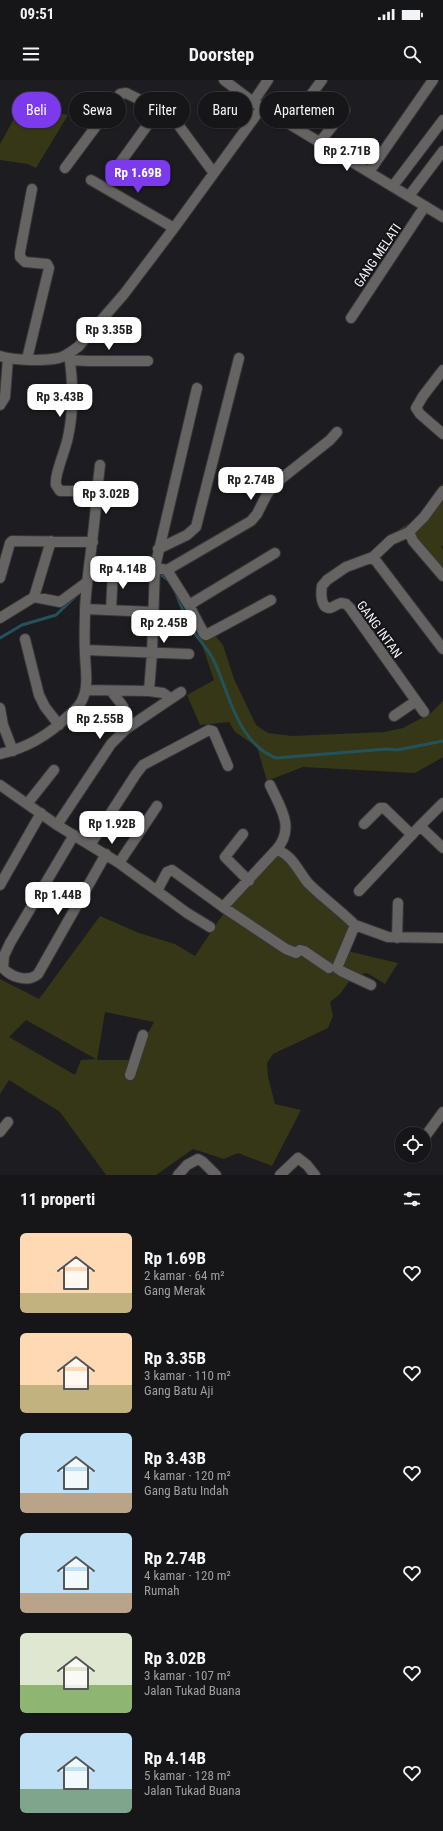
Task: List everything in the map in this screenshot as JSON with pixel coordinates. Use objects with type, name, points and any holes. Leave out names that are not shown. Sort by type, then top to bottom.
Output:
[{"type":"street","points":[[224,80],[260,106]]},
{"type":"street","points":[[97,491],[60,491],[56,488],[55,482],[68,438],[71,421],[72,386],[70,357],[124,294],[174,228],[214,172],[257,104],[268,80]]},
{"type":"street","points":[[313,92],[322,80]]},
{"type":"street","points":[[369,172],[433,80]]},
{"type":"street","points":[[65,168],[120,94],[126,93],[134,97]]},
{"type":"street","points":[[393,186],[443,120]]},
{"type":"street","points":[[115,170],[145,128]]},
{"type":"street","points":[[181,128],[214,172]]},
{"type":"street","points":[[298,128],[408,196],[442,215]]},
{"type":"street","points":[[320,142],[331,128]]},
{"type":"street","points":[[408,196],[443,151]]},
{"type":"street","points":[[91,180],[174,228]]},
{"type":"street","points":[[27,359],[49,268],[47,264],[23,261],[20,252],[32,189]]},
{"type":"street","name":"GANG MELATI","points":[[351,318],[425,206]]},
{"type":"street","points":[[0,405],[5,397],[2,357],[27,359],[70,357],[95,361],[148,361]]},
{"type":"street","points":[[158,549],[187,535],[196,527],[239,358]]},
{"type":"street","points":[[443,370],[422,396],[416,408],[420,414],[443,434]]},
{"type":"street","points":[[146,690],[152,653],[154,570],[197,388]]},
{"type":"street","points":[[154,570],[167,570],[250,521],[257,514],[267,494],[277,482],[330,440],[337,432]]},
{"type":"street","points":[[0,754],[13,751],[38,741],[59,725],[76,708],[84,697],[86,690],[84,650],[85,609],[100,465]]},
{"type":"street","name":"GANG INTAN","points":[[424,712],[346,604],[339,603],[329,608],[323,605],[322,590],[327,580],[346,567],[373,557],[392,540],[409,532],[424,518],[443,490]]},
{"type":"street","points":[[409,532],[413,541],[443,576]]},
{"type":"street","points":[[0,578],[10,542],[15,540],[93,542]]},
{"type":"street","points":[[0,618],[34,597],[51,542]]},
{"type":"street","points":[[188,605],[276,553]]},
{"type":"street","points":[[373,557],[443,649]]},
{"type":"street","points":[[111,610],[113,570]]},
{"type":"street","points":[[167,570],[204,634],[206,635],[271,600]]},
{"type":"street","points":[[34,597],[60,602],[87,585]]},
{"type":"street","points":[[85,609],[152,612]]},
{"type":"street","points":[[25,639],[38,695],[59,725]]},
{"type":"street","points":[[84,650],[189,654]]},
{"type":"street","points":[[86,690],[146,690],[163,693],[170,698]]},
{"type":"street","points":[[111,691],[127,714],[128,719],[126,729]]},
{"type":"street","points":[[57,825],[104,752],[126,729],[181,692]]},
{"type":"street","points":[[394,716],[416,701]]},
{"type":"street","points":[[0,708],[3,725],[13,751]]},
{"type":"street","points":[[90,846],[143,765],[209,730],[213,731],[228,766]]},
{"type":"street","points":[[27,804],[54,770]]},
{"type":"street","points":[[223,907],[249,881],[283,841],[287,825],[270,784]]},
{"type":"street","points":[[0,785],[57,825],[90,846],[106,854],[210,927]]},
{"type":"street","points":[[359,891],[443,803]]},
{"type":"street","points":[[119,863],[157,806]]},
{"type":"street","points":[[364,824],[380,808],[384,808],[412,835]]},
{"type":"street","points":[[0,885],[41,814]]},
{"type":"street","points":[[420,826],[443,848]]},
{"type":"street","points":[[244,834],[224,857],[249,881]]},
{"type":"street","points":[[74,835],[10,943],[4,956],[3,968],[8,974],[25,978],[35,977],[38,974],[106,854]]},
{"type":"street","points":[[276,850],[283,852],[290,857],[307,882],[355,925],[388,937],[443,938]]},
{"type":"street","points":[[157,891],[167,872],[172,870],[223,907],[286,949],[296,954],[300,950],[304,951],[329,968]]},
{"type":"street","points":[[397,938],[398,903]]},
{"type":"street","points":[[355,925],[337,968],[372,985]]},
{"type":"street","points":[[130,1075],[143,1035]]},
{"type":"street","points":[[431,1128],[443,1112]]},
{"type":"street","points":[[0,1132],[8,1122]]},
{"type":"street","points":[[280,1175],[298,1158],[307,1165],[315,1175]]},
{"type":"street","points":[[178,1175],[187,1165],[198,1159],[216,1175]]},
{"type":"shaded area","points":[[61,114],[68,115],[61,127]]},
{"type":"shaded area","points":[[12,122],[12,128],[60,128],[36,168],[28,164],[0,160],[0,144]]},
{"type":"shaded area","points":[[443,483],[443,545],[441,547],[443,549],[443,579],[399,529],[417,519]]},
{"type":"shaded area","points":[[202,620],[223,645],[234,679],[256,725],[268,733],[292,736],[384,732],[403,728],[431,713],[443,701],[443,757],[415,773],[303,767],[267,781],[257,747],[235,732],[229,722],[200,725],[187,695],[214,680],[195,624]]},
{"type":"shaded area","points":[[276,846],[357,925],[343,950],[398,963],[385,984],[367,973],[353,976],[340,994],[330,1002],[333,1016],[328,1028],[273,1054],[267,1063],[268,1077],[275,1104],[301,1110],[272,1166],[238,1153],[224,1159],[193,1149],[156,1175],[106,1175],[60,1112],[9,1080],[0,1094],[0,979],[39,999],[100,916],[139,933],[175,944],[195,956],[219,920]],"holes":[[[105,1012],[154,1022],[133,1060],[97,1060]],[[26,1020],[96,1059],[81,1060],[75,1075],[9,1037]]]},
{"type":"waterway","points":[[89,583],[107,567],[118,561],[139,561],[152,568]]},
{"type":"waterway","points":[[158,572],[168,580]]},
{"type":"waterway","points":[[176,593],[191,628],[213,659],[243,729],[252,741],[263,751],[276,758],[387,749],[397,750],[443,741]]},
{"type":"waterway","points":[[0,638],[22,625],[56,615],[75,597]]}]
